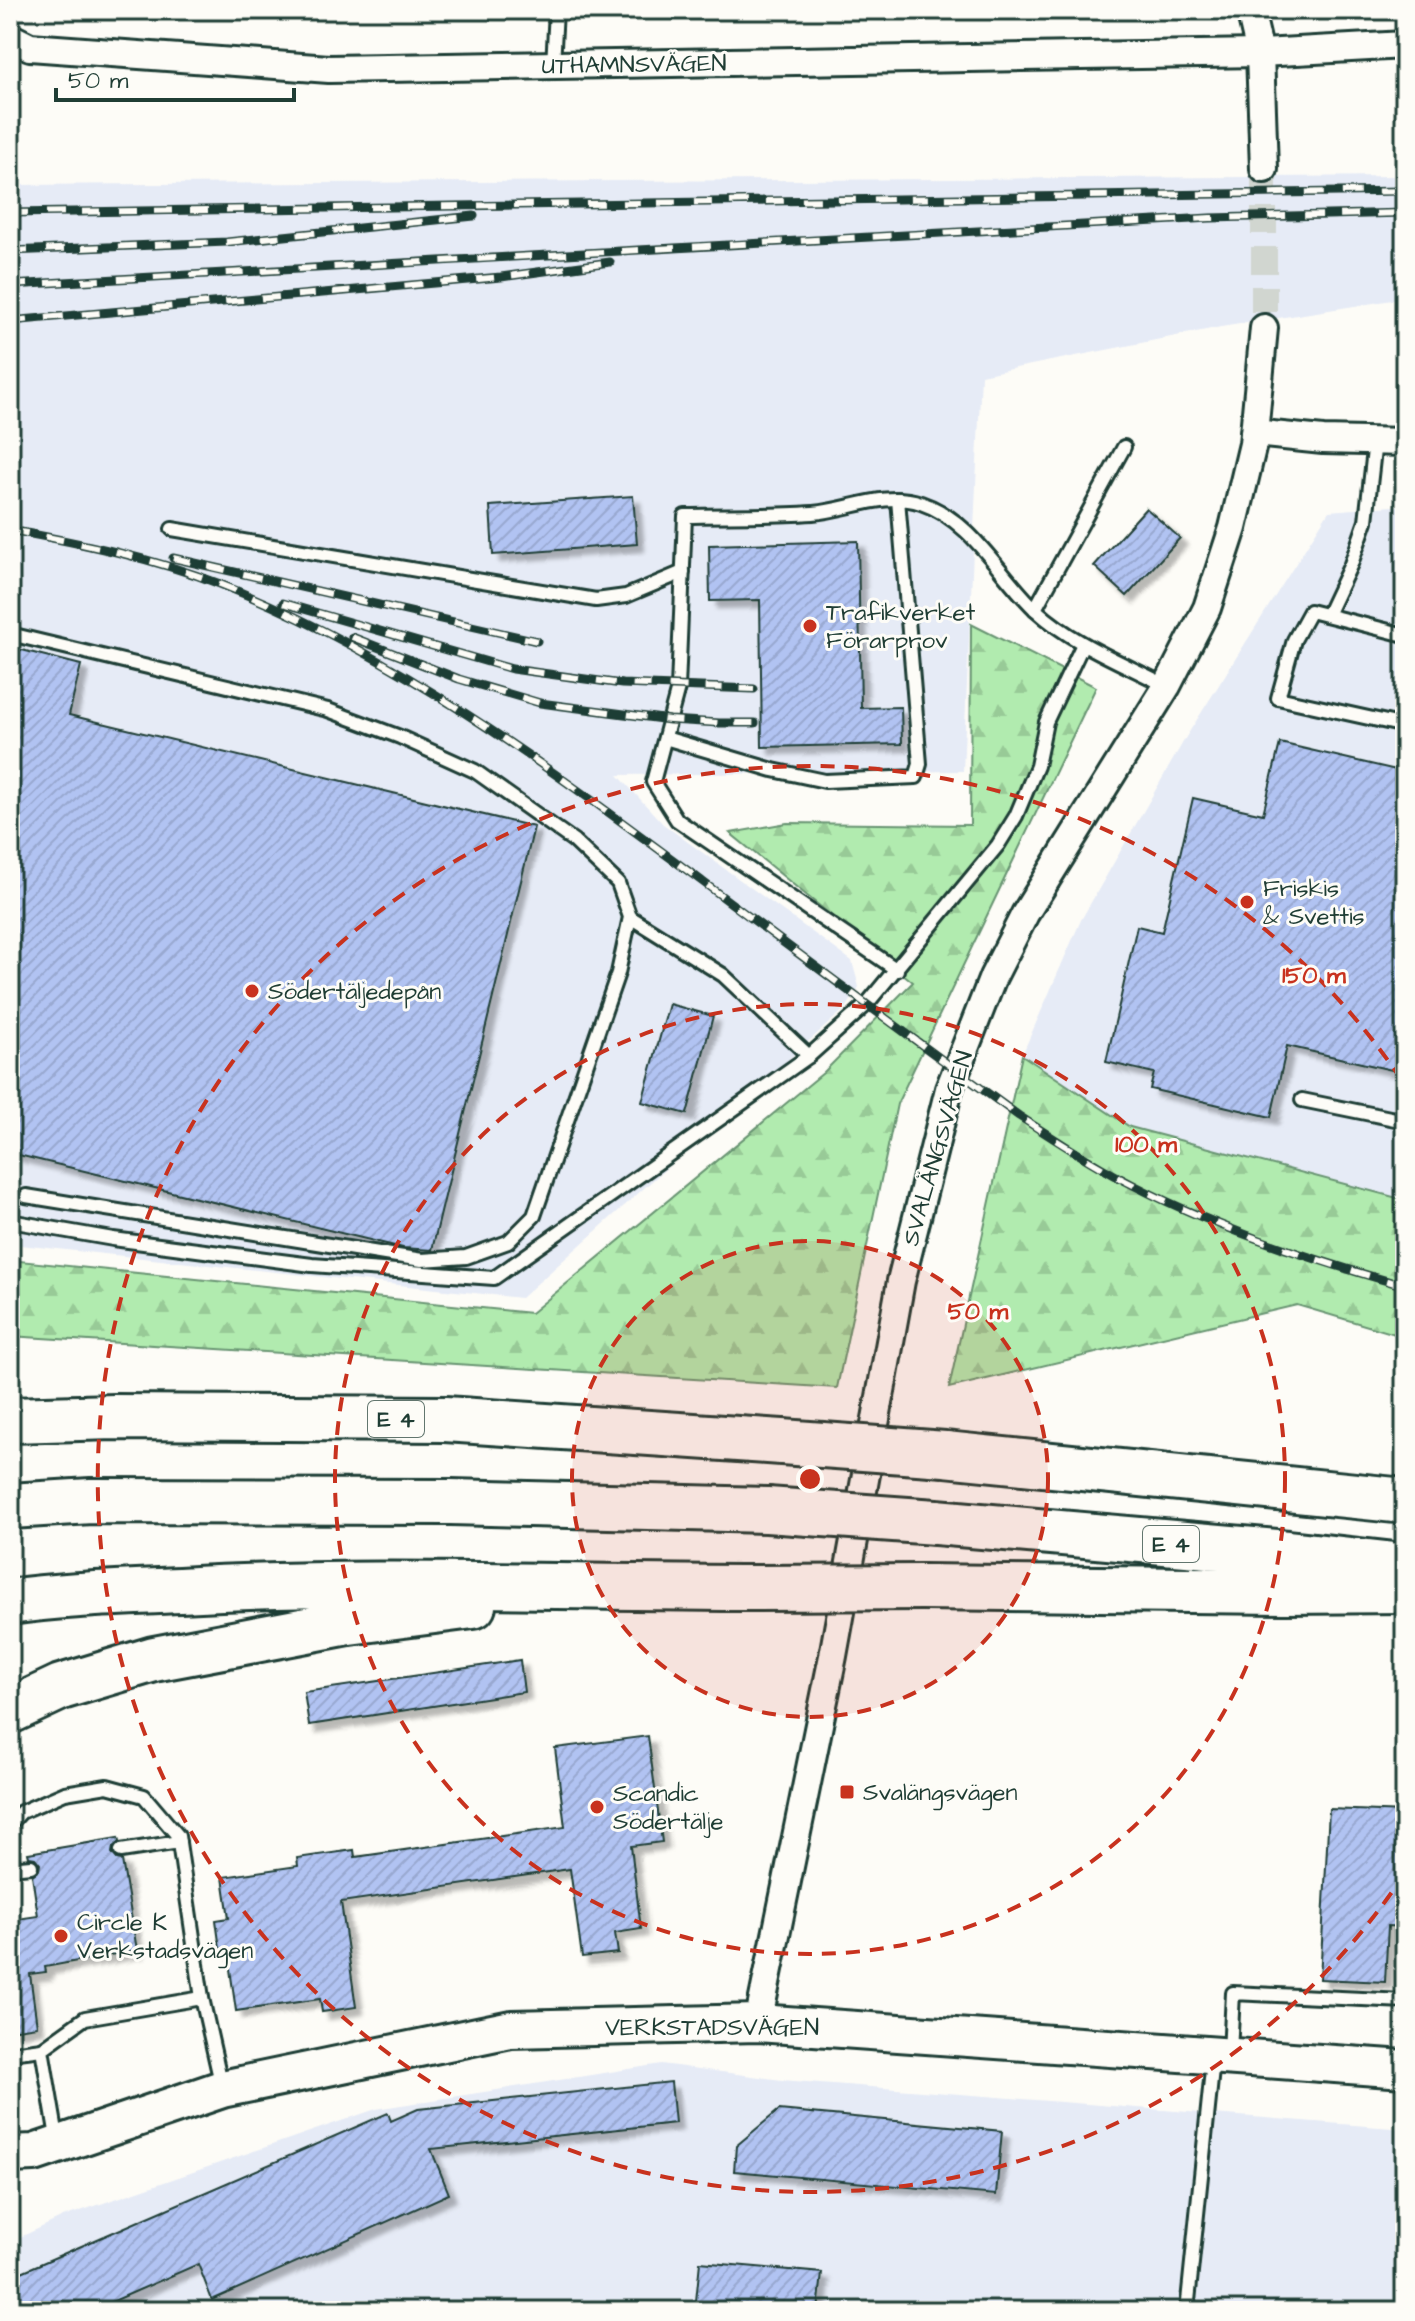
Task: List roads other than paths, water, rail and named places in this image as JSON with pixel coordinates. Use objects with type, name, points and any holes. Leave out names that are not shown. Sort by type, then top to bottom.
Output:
[{"type":"highway","name":"E 4","points":[[10,1420],[114,1417],[445,1419],[945,1454],[1405,1501]]},
{"type":"highway","name":"E 4","points":[[10,1506],[91,1501],[451,1502],[767,1510],[936,1522],[1405,1566]]},
{"type":"highway","points":[[10,1602],[54,1596],[248,1586],[413,1583],[612,1588],[1405,1590]]},
{"type":"highway","points":[[10,1711],[61,1687],[154,1659],[349,1622],[612,1588]]},
{"type":"main road","name":"VERKSTADSVÄGEN","points":[[28,2155],[222,2089],[511,2029],[758,2023],[1405,2069]]},
{"type":"street","points":[[1250,10],[1260,53],[1264,169]]},
{"type":"street","name":"UTHAMNSVÄGEN","points":[[10,37],[30,47],[329,69],[1260,53],[1405,45]]},
{"type":"street","name":"SVALÄNGSVÄGEN","points":[[758,2023],[833,1656],[901,1281],[949,1089],[993,977],[1025,914],[1167,686],[1207,608],[1233,528],[1254,433],[1264,328]]},
{"type":"street","points":[[1254,433],[1323,440],[1405,442]]},
{"type":"lane","points":[[553,65],[556,10]]},
{"type":"lane","points":[[1327,615],[1351,564],[1366,521],[1375,441]]},
{"type":"lane","points":[[1035,609],[1124,447]]},
{"type":"lane","points":[[897,970],[677,820],[653,782],[678,688],[685,516],[816,513],[877,500],[898,499],[920,503],[956,523],[1035,609],[1061,630],[1167,686]]},
{"type":"lane","points":[[665,738],[773,770],[825,781],[916,777],[920,764],[898,499]]},
{"type":"lane","points":[[172,529],[596,600],[626,596],[683,572]]},
{"type":"lane","points":[[1405,635],[1310,611],[1294,640],[1278,698],[1405,726]]},
{"type":"lane","points":[[10,634],[328,710],[400,737],[475,771],[574,841],[618,883],[630,917],[618,973],[534,1216],[508,1242],[466,1257],[422,1260],[26,1196]]},
{"type":"lane","points":[[10,1221],[113,1239],[312,1265],[494,1278],[809,1056],[866,1005],[998,845],[1016,816],[1037,766],[1046,722],[1083,644]]},
{"type":"lane","points":[[630,917],[723,975],[809,1056]]},
{"type":"lane","points":[[1302,1100],[1405,1121]]},
{"type":"lane","points":[[10,1824],[21,1812],[65,1793],[107,1786],[144,1796],[178,1836],[202,1998],[222,2089]]},
{"type":"lane","points":[[121,1851],[179,1842]]},
{"type":"lane","points":[[10,1868],[31,1866]]},
{"type":"lane","points":[[1187,2311],[1221,2057],[1233,1993],[1405,2001]]},
{"type":"lane","points":[[10,2053],[42,2049],[85,2018],[202,1998]]},
{"type":"lane","points":[[28,2155],[42,2049]]},
{"type":"tunnel","points":[[1264,169],[1264,328]]},
{"type":"railway","points":[[10,213],[1405,191]]},
{"type":"railway","points":[[10,285],[1210,218],[1405,213]]},
{"type":"railway","points":[[10,251],[227,242],[474,216]]},
{"type":"railway","points":[[10,321],[501,277],[610,262]]},
{"type":"railway","points":[[10,530],[169,566],[285,612],[348,644],[410,679],[530,757],[1019,1116],[1080,1155],[1152,1195],[1223,1226],[1405,1286]]},
{"type":"railway","points":[[173,558],[537,641]]},
{"type":"railway","points":[[283,603],[512,669],[622,684],[754,689]]},
{"type":"railway","points":[[352,637],[459,679],[540,703],[670,720],[755,723]]},
{"type":"place","name":"Trafikverket Förarprov","points":[[810,626]]},
{"type":"place","name":"Friskis & Svettis","points":[[1247,902]]},
{"type":"place","name":"Södertäljedepån","points":[[252,991]]},
{"type":"place","name":"Svalängsvägen","points":[[847,1792]]},
{"type":"place","name":"Scandic Södertälje","points":[[597,1807]]},
{"type":"place","name":"Circle K Verkstadsvägen","points":[[61,1936]]}]
